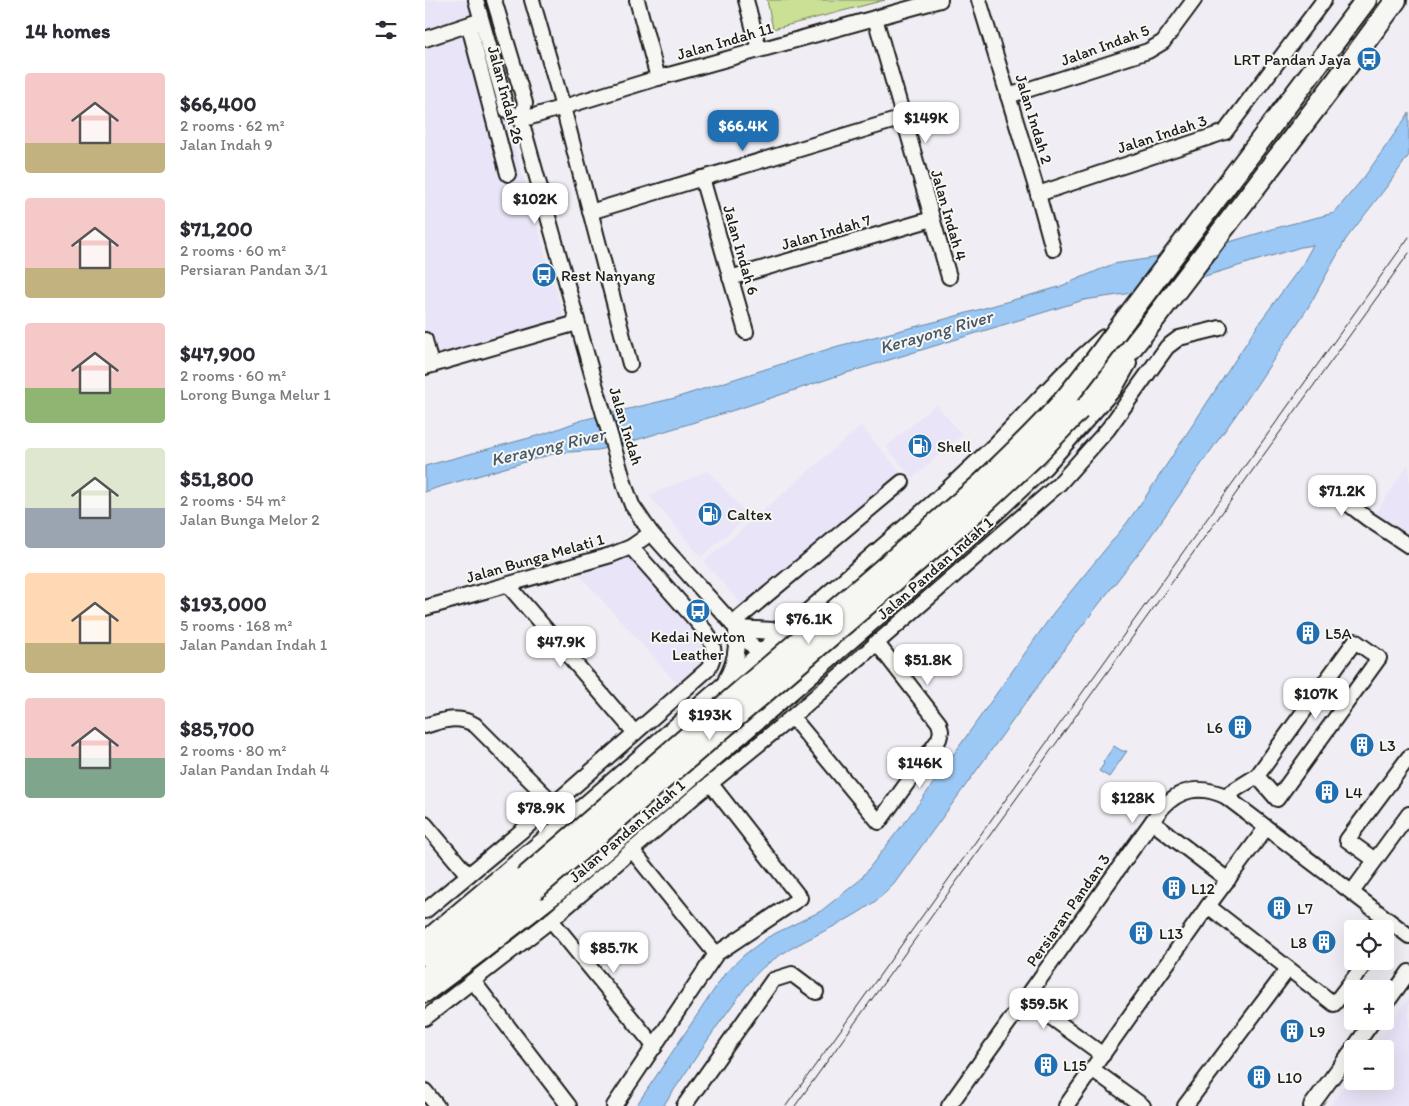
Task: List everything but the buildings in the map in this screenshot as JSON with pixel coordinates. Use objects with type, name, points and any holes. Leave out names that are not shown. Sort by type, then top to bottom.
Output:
[{"type":"highway","points":[[425,977],[981,484],[1022,445],[1097,360],[1189,233],[1366,0]]},
{"type":"highway","points":[[425,955],[529,884],[976,511],[1036,455],[1106,380],[1332,87],[1396,0]]},
{"type":"main road","points":[[425,994],[690,790],[756,722],[977,530],[1043,468],[1114,388],[1154,318]]},
{"type":"main road","points":[[425,940],[723,686],[948,490],[997,444],[1062,376],[1125,320]]},
{"type":"main road","points":[[723,686],[733,668],[736,656],[735,627],[774,631],[792,625]]},
{"type":"main road","points":[[792,625],[789,634],[790,643],[794,650],[806,662],[824,664]]},
{"type":"main road","points":[[723,686],[731,686],[745,693],[755,707],[756,722]]},
{"type":"street","name":"Jalan Indah","points":[[476,0],[476,23],[507,110],[521,120]]},
{"type":"street","name":"Jalan Indah","points":[[494,0],[525,103],[521,120],[577,323],[633,505],[651,533],[793,691]]},
{"type":"street","name":"Jalan Indah","points":[[532,0],[563,107],[631,364]]},
{"type":"street","points":[[637,0],[657,78]]},
{"type":"street","points":[[746,0],[759,50]]},
{"type":"street","name":"Jalan Indah 11","points":[[521,120],[657,78],[940,0]]},
{"type":"street","name":"Jalan Indah 2","points":[[979,0],[1053,249]]},
{"type":"street","name":"Jalan Indah 5","points":[[1008,96],[1148,51],[1163,42],[1194,0]]},
{"type":"street","name":"Jalan Indah 3","points":[[1038,194],[1225,132],[1324,0]]},
{"type":"street","name":"Jalan Indah 4","points":[[875,18],[949,277]]},
{"type":"street","points":[[425,39],[476,23]]},
{"type":"street","name":"Jalan Indah 26","points":[[476,23],[508,174]]},
{"type":"street","points":[[591,212],[903,118]]},
{"type":"street","name":"Jalan Indah 6","points":[[702,178],[745,332]]},
{"type":"street","name":"Jalan Indah 7","points":[[730,278],[932,219]]},
{"type":"street","points":[[425,340],[428,366],[577,323]]},
{"type":"street","name":"Jalan Pandan Indah 1","points":[[425,1018],[551,920],[632,850],[690,790],[711,784],[793,717],[876,642],[1059,484],[1108,430],[1167,347],[1179,338],[1220,328]]},
{"type":"street","points":[[735,627],[902,482]]},
{"type":"street","points":[[1334,493],[1367,519],[1409,546]]},
{"type":"street","points":[[977,530],[990,543]]},
{"type":"street","name":"Jalan Bunga Melati 1","points":[[425,608],[611,555],[631,547],[651,533]]},
{"type":"street","points":[[425,910],[554,804],[708,670],[714,659],[714,651],[713,644],[707,633],[631,547]]},
{"type":"street","points":[[508,584],[635,733]]},
{"type":"street","points":[[1225,796],[1257,776],[1355,641],[1379,658],[1277,799],[1257,776]]},
{"type":"street","points":[[793,717],[879,822],[939,739],[941,731],[939,723],[876,642]]},
{"type":"street","points":[[425,726],[444,720],[459,719],[475,725],[554,804]]},
{"type":"street","points":[[1375,860],[1347,840],[1409,757]]},
{"type":"street","points":[[614,1106],[716,954],[800,898],[711,784]]},
{"type":"street","name":"Persiaran Pandan 3","points":[[949,1106],[1152,822],[1168,802],[1186,792],[1195,789],[1205,790],[1225,796],[1409,936]]},
{"type":"street","points":[[1351,892],[1409,814]]},
{"type":"street","points":[[1152,822],[1228,880]]},
{"type":"street","points":[[425,824],[468,875]]},
{"type":"street","points":[[1066,1106],[1208,906],[1266,828]]},
{"type":"street","points":[[632,850],[716,954]]},
{"type":"street","points":[[1208,906],[1334,1004],[1360,970]]},
{"type":"street","points":[[551,920],[655,1046]]},
{"type":"street","points":[[1185,1106],[1288,969]]},
{"type":"street","points":[[1394,993],[1409,972]]},
{"type":"street","points":[[685,1106],[773,980],[792,974],[816,992]]},
{"type":"street","points":[[473,981],[569,1106]]},
{"type":"street","points":[[1026,999],[1103,1054]]},
{"type":"street","points":[[1311,1106],[1344,1061]]},
{"type":"street","points":[[1092,1069],[1143,1106]]},
{"type":"street","points":[[425,1091],[437,1106]]},
{"type":"shaded area","points":[[425,0],[472,0],[567,328],[425,367]]},
{"type":"shaded area","points":[[936,404],[962,435],[913,478],[886,447]]},
{"type":"shaded area","points":[[861,426],[903,475],[745,608],[704,562]]},
{"type":"shaded area","points":[[1409,463],[1409,541],[1373,517]]},
{"type":"shaded area","points":[[708,471],[749,516],[701,557],[649,495]]},
{"type":"shaded area","points":[[630,553],[710,646],[705,666],[681,688],[575,570]]},
{"type":"shaded area","points":[[1409,998],[1409,1106],[1330,1106],[1344,1086],[1344,1090],[1394,1090],[1394,1040],[1379,1040],[1386,1030],[1394,1030],[1394,1019]]},
{"type":"green space","points":[[767,0],[885,0],[773,29]]},
{"type":"water","name":"Kerayong River","points":[[1409,113],[1409,155],[1346,239],[1309,306],[1252,392],[1141,550],[1075,635],[894,884],[865,908],[782,954],[761,969],[725,1016],[663,1106],[636,1106],[726,972],[744,955],[768,937],[821,911],[860,880],[920,802],[1054,612],[1126,524],[1146,496],[1262,319],[1302,265],[1313,245],[1192,280],[1139,292],[1084,300],[623,444],[598,450],[556,453],[425,492],[425,466],[544,434],[582,420],[675,398],[838,346],[942,320],[1059,287],[1113,264],[1199,251],[1334,213],[1365,176]]},
{"type":"water","points":[[1114,746],[1122,751],[1127,751],[1109,777],[1099,771]]},
{"type":"tram line","points":[[786,1106],[1409,237]]},
{"type":"tram line","points":[[795,1106],[1409,253]]},
{"type":"place","name":"LRT Pandan Jaya","points":[[1369,59]]},
{"type":"place","name":"Rest Nanyang","points":[[544,275]]},
{"type":"place","name":"Shell","points":[[920,446]]},
{"type":"place","name":"Caltex","points":[[710,514]]},
{"type":"place","name":"Kedai Newton Leather","points":[[698,611]]},
{"type":"place","name":"L5A","points":[[1308,633]]},
{"type":"place","name":"L6","points":[[1240,727]]},
{"type":"place","name":"L3","points":[[1362,745]]},
{"type":"place","name":"L4","points":[[1327,792]]},
{"type":"place","name":"L12","points":[[1174,888]]},
{"type":"place","name":"L7","points":[[1279,908]]},
{"type":"place","name":"L13","points":[[1141,933]]},
{"type":"place","name":"L8","points":[[1324,942]]},
{"type":"place","name":"L9","points":[[1292,1031]]},
{"type":"place","name":"L15","points":[[1046,1065]]},
{"type":"place","name":"L10","points":[[1259,1077]]}]
